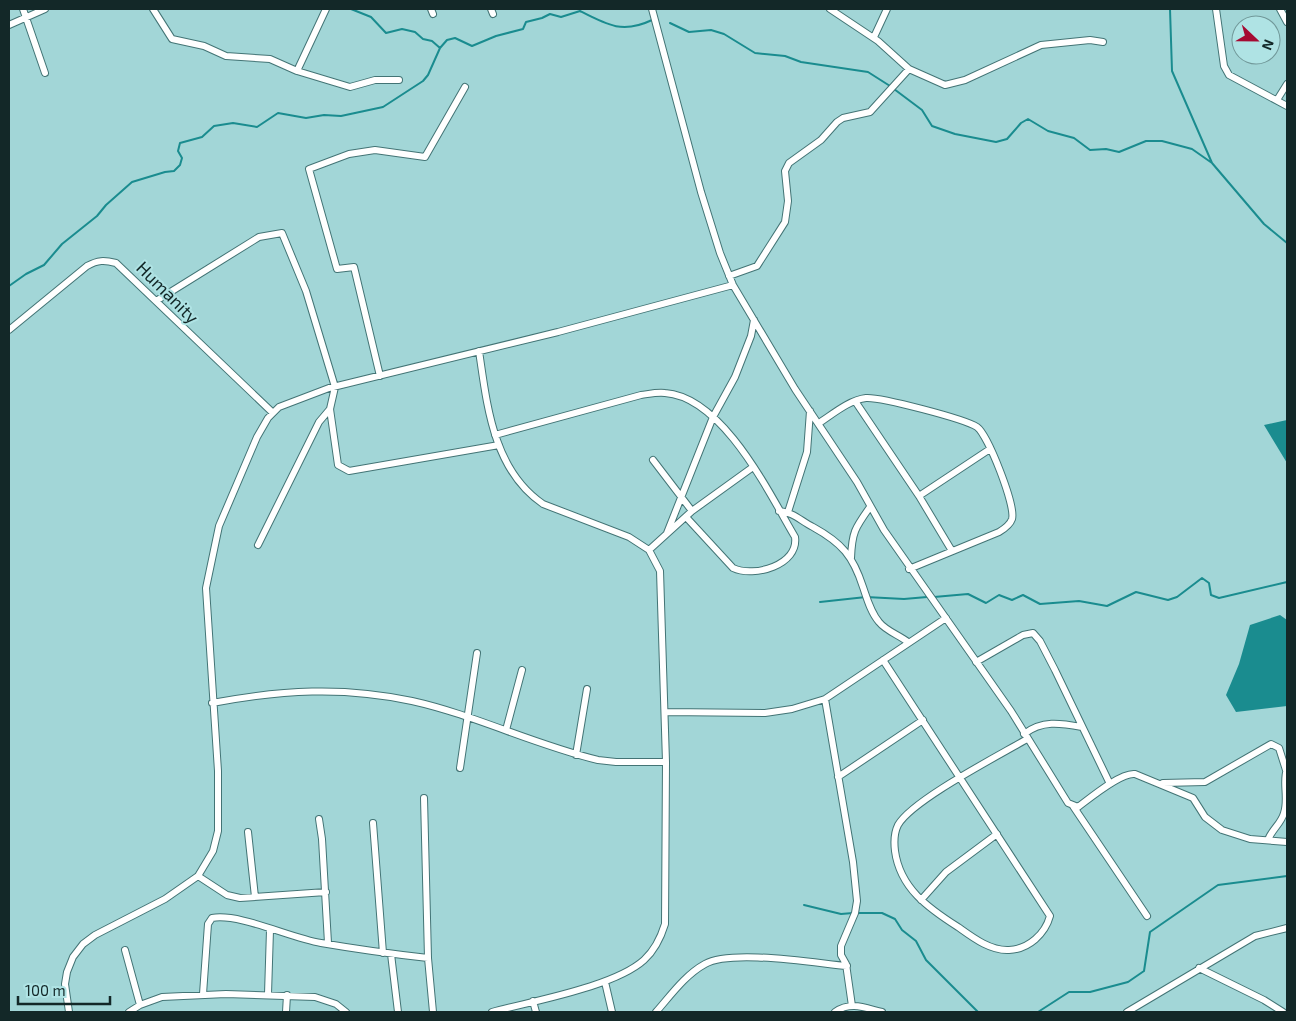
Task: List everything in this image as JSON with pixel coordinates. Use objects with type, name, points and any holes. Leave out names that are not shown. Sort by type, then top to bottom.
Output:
[{"type":"street","points":[[23,9],[45,73]]},
{"type":"street","points":[[9,25],[45,9]]},
{"type":"street","points":[[153,9],[172,40],[204,46],[226,56],[270,59],[297,71],[350,87],[375,80],[399,80]]},
{"type":"street","points":[[297,71],[326,9]]},
{"type":"street","points":[[652,9],[701,192],[733,285],[810,411],[857,482],[870,507],[909,569],[1011,711],[1068,803],[1073,806],[1147,916]]},
{"type":"street","points":[[830,9],[874,37],[909,68],[934,82],[954,84],[1041,45],[1090,40],[1104,42]]},
{"type":"street","points":[[874,37],[887,9]]},
{"type":"street","points":[[1216,9],[1224,66],[1230,75],[1287,106]]},
{"type":"street","points":[[1280,9],[1287,22]]},
{"type":"street","points":[[729,276],[757,266],[767,248],[780,231],[788,211],[786,171],[789,163],[821,140],[843,118],[870,112],[909,68]]},
{"type":"street","points":[[1277,100],[1287,84]]},
{"type":"street","points":[[380,376],[354,267],[337,269],[309,169],[350,154],[375,150],[425,157],[465,87]]},
{"type":"street","points":[[156,301],[259,237],[282,233],[306,291],[335,387],[330,409],[338,465],[349,471],[499,445]]},
{"type":"street","name":"Humanity","points":[[9,330],[87,266],[96,261],[104,260],[116,264],[221,366],[273,413]]},
{"type":"street","points":[[69,1012],[65,984],[67,972],[73,957],[83,944],[95,935],[165,899],[198,876],[213,851],[218,831],[218,770],[212,703],[206,588],[219,526],[257,437],[273,413],[279,407],[299,398],[335,387],[733,285]]},
{"type":"street","points":[[667,533],[713,417],[735,377],[751,336],[754,320]]},
{"type":"street","points":[[479,351],[490,422],[503,456],[518,478],[535,498],[555,510],[629,537],[649,550],[660,571],[666,762],[665,924],[659,941],[644,960],[605,982],[492,1012]]},
{"type":"street","points":[[495,435],[642,395],[665,393],[692,402],[713,417],[736,442],[753,467],[795,537],[796,546],[794,553],[786,560],[751,573],[733,568],[686,517]]},
{"type":"street","points":[[819,423],[856,401],[867,398],[888,400],[965,422],[976,427],[984,434],[1009,499],[1012,519],[999,532],[909,569]]},
{"type":"street","points":[[856,401],[919,496],[952,551]]},
{"type":"street","points":[[258,545],[319,422],[330,409]]},
{"type":"street","points":[[788,512],[808,452],[810,411]]},
{"type":"street","points":[[919,496],[990,449]]},
{"type":"street","points":[[653,460],[692,511]]},
{"type":"street","points":[[649,550],[692,511],[753,467]]},
{"type":"street","points":[[851,558],[852,538],[856,526],[870,507]]},
{"type":"street","points":[[779,511],[788,512],[832,537],[851,558],[878,621],[908,642]]},
{"type":"street","points":[[665,712],[765,713],[792,709],[825,699],[946,618]]},
{"type":"street","points":[[976,662],[1023,635],[1033,634],[1044,648],[1110,784]]},
{"type":"street","points":[[460,768],[477,653]]},
{"type":"street","points":[[883,660],[959,778],[1050,916],[1046,929],[1038,938],[1021,947],[1009,950],[994,948],[975,938],[921,900],[904,881],[897,866],[894,841],[898,825],[912,810],[959,778],[1026,737],[1034,726],[1050,723],[1082,727]]},
{"type":"street","points":[[506,730],[522,670]]},
{"type":"street","points":[[576,755],[587,689]]},
{"type":"street","points":[[212,703],[262,694],[314,690],[412,701],[506,730],[576,755],[616,762],[666,762]]},
{"type":"street","points":[[825,699],[857,901],[841,946],[852,1006]]},
{"type":"street","points":[[838,777],[923,720]]},
{"type":"street","points":[[1159,783],[1204,782],[1271,744],[1279,748],[1287,769],[1285,812],[1270,833],[1268,840]]},
{"type":"street","points":[[1073,806],[1078,806],[1130,773],[1193,798],[1205,817],[1222,830],[1250,839],[1287,842]]},
{"type":"street","points":[[424,798],[428,958],[434,1012]]},
{"type":"street","points":[[319,819],[326,892],[328,943]]},
{"type":"street","points":[[373,822],[383,953]]},
{"type":"street","points":[[248,832],[255,897]]},
{"type":"street","points":[[921,900],[946,872],[997,834]]},
{"type":"street","points":[[198,876],[227,895],[240,898],[326,892]]},
{"type":"street","points":[[203,994],[205,945],[209,920],[218,917],[356,950],[428,958]]},
{"type":"street","points":[[1127,1012],[1199,968],[1260,934],[1287,928]]},
{"type":"street","points":[[268,994],[270,930]]},
{"type":"street","points":[[125,950],[140,1005]]},
{"type":"street","points":[[391,954],[398,1012]]},
{"type":"street","points":[[656,1012],[688,976],[706,963],[717,959],[741,956],[846,966]]},
{"type":"street","points":[[1199,968],[1264,1000],[1283,1012]]},
{"type":"street","points":[[605,982],[612,1012]]},
{"type":"street","points":[[129,1012],[140,1005],[162,997],[203,994],[268,994],[327,1000],[346,1012]]},
{"type":"street","points":[[286,1012],[287,996]]},
{"type":"street","points":[[533,1001],[536,1012]]},
{"type":"street","points":[[835,1012],[847,1006],[882,1012]]},
{"type":"water","points":[[1287,420],[1287,463],[1264,425]]},
{"type":"water","points":[[1280,615],[1287,620],[1287,706],[1236,712],[1226,695],[1239,664],[1250,625]]},
{"type":"waterway","points":[[351,9],[371,17],[386,33],[402,29],[415,32],[423,39],[432,41],[440,48]]},
{"type":"waterway","points":[[1170,9],[1172,71],[1212,163],[1264,224],[1287,243]]},
{"type":"waterway","points":[[9,286],[26,274],[44,265],[62,244],[97,216],[106,205],[132,182],[174,171],[180,165],[182,158],[178,151],[180,143],[202,137],[214,126],[233,123],[257,127],[278,113],[306,118],[324,115],[341,116],[383,107],[423,81],[428,75],[440,48],[447,40],[455,38],[472,46],[496,36],[523,29],[526,22],[550,14],[561,17],[580,11],[607,24],[624,27],[652,20]]},
{"type":"waterway","points":[[670,23],[689,32],[711,30],[724,34],[755,53],[785,56],[801,62],[868,72],[890,86]]},
{"type":"waterway","points":[[894,89],[922,110],[932,126],[955,134],[996,142],[1007,139],[1021,123],[1028,119],[1048,131],[1074,138],[1090,150],[1106,149],[1119,152],[1146,141],[1162,141],[1192,149],[1212,163]]},
{"type":"waterway","points":[[934,597],[968,594],[986,603],[999,595],[1012,600],[1023,595],[1040,604],[1079,601],[1107,606],[1136,592],[1168,600],[1177,597],[1202,578],[1209,583],[1211,595],[1219,598],[1287,582]]},
{"type":"waterway","points":[[820,602],[866,597],[904,599],[927,597]]},
{"type":"waterway","points":[[1038,1012],[1069,992],[1090,992],[1128,982],[1144,971],[1150,932],[1218,885],[1287,876]]},
{"type":"waterway","points":[[804,905],[841,914],[853,913]]},
{"type":"waterway","points":[[858,913],[882,913],[895,919],[902,930],[916,941],[926,960],[978,1012]]}]
